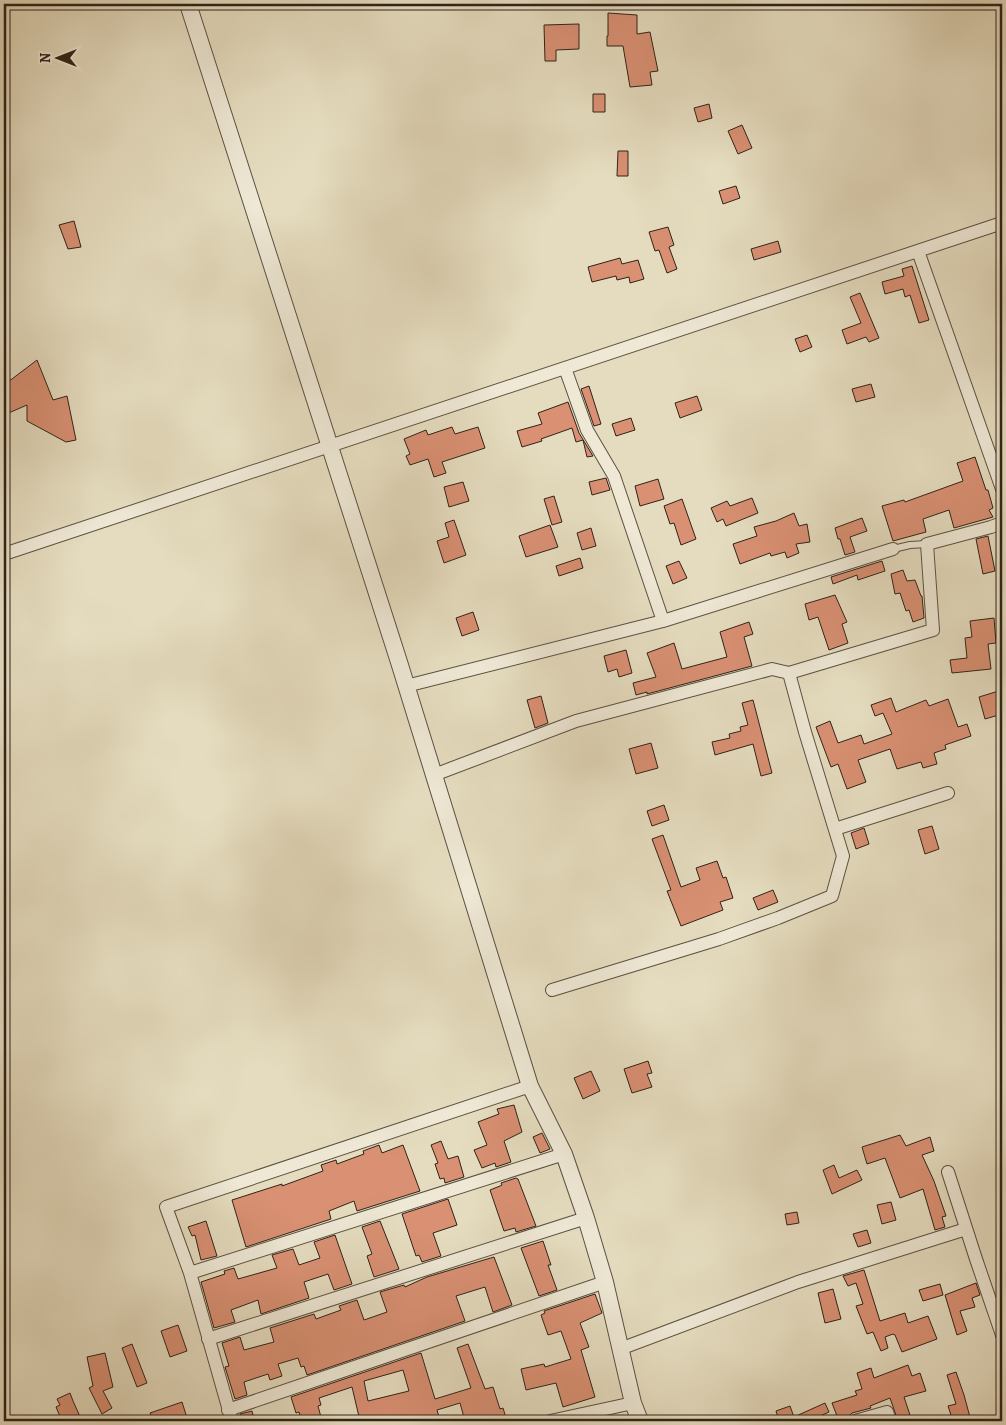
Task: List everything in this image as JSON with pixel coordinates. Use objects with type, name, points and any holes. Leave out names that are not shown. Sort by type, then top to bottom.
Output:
[{"type":"street","points":[[188,4],[330,445],[530,1086],[564,1154],[586,1218],[605,1282],[633,1403],[640,1421]]},
{"type":"street","points":[[4,554],[1002,223]]},
{"type":"street","points":[[918,251],[1002,489]]},
{"type":"street","points":[[565,368],[587,430],[614,476],[663,621]]},
{"type":"street","points":[[434,775],[576,721],[772,669],[789,673],[933,630],[927,544],[1002,523]]},
{"type":"street","points":[[406,686],[663,621],[893,549]]},
{"type":"street","points":[[552,990],[719,939],[832,896],[843,856],[789,673]]},
{"type":"street","points":[[835,829],[948,793]]},
{"type":"street","points":[[530,1086],[166,1207],[190,1273],[230,1415],[605,1282]]},
{"type":"street","points":[[190,1273],[564,1154]]},
{"type":"street","points":[[948,1172],[1002,1335]]},
{"type":"street","points":[[208,1339],[586,1218]]},
{"type":"street","points":[[620,1349],[798,1282],[966,1229]]},
{"type":"street","points":[[550,1421],[633,1403]]},
{"type":"street","points":[[855,1421],[887,1412],[890,1421]]},
{"type":"lane","points":[[893,549],[927,544]]},
{"type":"building","points":[[608,13],[637,15],[637,34],[650,32],[658,71],[650,72],[652,85],[630,87],[623,46],[607,46]]},
{"type":"building","points":[[579,24],[579,49],[556,50],[556,61],[545,61],[544,25]]},
{"type":"building","points":[[593,94],[605,94],[605,112],[593,112]]},
{"type":"building","points":[[709,104],[712,118],[698,122],[694,108]]},
{"type":"building","points":[[742,125],[752,148],[738,154],[728,131]]},
{"type":"building","points":[[618,151],[628,151],[628,176],[617,176]]},
{"type":"building","points":[[736,186],[740,198],[723,204],[719,191]]},
{"type":"building","points":[[74,221],[81,247],[68,249],[59,225]]},
{"type":"building","points":[[668,227],[674,245],[669,247],[677,269],[667,273],[659,250],[655,251],[649,232]]},
{"type":"building","points":[[778,241],[781,252],[754,260],[751,249]]},
{"type":"building","points":[[620,258],[622,264],[638,260],[644,279],[630,283],[629,277],[617,280],[616,276],[592,282],[588,267]]},
{"type":"building","points":[[912,266],[929,320],[919,323],[910,295],[905,297],[903,289],[885,294],[882,282],[904,276],[902,269]]},
{"type":"building","points":[[860,293],[879,338],[869,342],[866,337],[847,344],[842,330],[861,323],[850,297]]},
{"type":"building","points":[[807,335],[812,347],[800,352],[795,339]]},
{"type":"building","points":[[37,360],[53,400],[67,396],[76,440],[66,442],[27,421],[27,405],[4,415],[4,385]]},
{"type":"building","points":[[871,384],[875,397],[856,402],[852,389]]},
{"type":"building","points":[[589,386],[601,424],[594,426],[581,389]]},
{"type":"building","points":[[697,396],[702,410],[680,418],[675,403]]},
{"type":"building","points":[[568,402],[579,433],[593,456],[587,457],[583,440],[576,442],[572,428],[522,447],[517,431],[542,424],[538,413]]},
{"type":"building","points":[[631,418],[635,430],[616,436],[612,424]]},
{"type":"building","points":[[452,427],[455,434],[478,427],[485,448],[442,462],[446,473],[434,477],[428,459],[410,465],[406,456],[410,454],[404,439],[426,430],[428,435]]},
{"type":"building","points":[[975,457],[986,490],[988,490],[993,508],[989,510],[993,517],[954,528],[949,510],[923,519],[926,532],[893,541],[882,506],[904,500],[905,502],[963,481],[957,463]]},
{"type":"building","points":[[606,478],[610,490],[592,495],[589,482]]},
{"type":"building","points":[[658,479],[664,499],[640,506],[635,486]]},
{"type":"building","points":[[463,482],[469,501],[449,507],[444,487]]},
{"type":"building","points":[[554,496],[562,522],[552,525],[544,499]]},
{"type":"building","points":[[752,498],[758,513],[726,526],[723,519],[717,522],[711,508],[727,501],[730,506]]},
{"type":"building","points":[[682,499],[696,539],[681,545],[674,523],[670,524],[664,506]]},
{"type":"building","points":[[794,513],[799,526],[807,524],[810,542],[796,544],[799,553],[787,558],[785,552],[771,556],[770,553],[740,564],[733,544],[757,536],[754,527],[776,521]]},
{"type":"building","points":[[862,518],[867,531],[850,537],[855,552],[845,555],[835,528]]},
{"type":"building","points":[[454,520],[466,555],[444,563],[437,541],[449,537],[445,523]]},
{"type":"building","points":[[550,525],[558,547],[526,557],[519,536]]},
{"type":"building","points":[[591,528],[596,546],[582,550],[577,533]]},
{"type":"building","points":[[988,536],[995,571],[983,574],[976,539]]},
{"type":"building","points":[[580,558],[583,568],[559,576],[556,566]]},
{"type":"building","points":[[679,561],[687,578],[673,584],[666,566]]},
{"type":"building","points":[[882,561],[885,571],[858,580],[857,575],[833,584],[831,577]]},
{"type":"building","points":[[903,570],[907,581],[915,580],[922,596],[924,618],[913,622],[909,610],[906,611],[900,593],[895,594],[891,574]]},
{"type":"building","points":[[835,595],[847,622],[842,624],[848,643],[829,650],[818,617],[809,620],[805,604]]},
{"type":"building","points":[[473,612],[479,630],[462,636],[456,618]]},
{"type":"building","points":[[994,618],[996,643],[988,644],[991,669],[952,673],[950,660],[967,658],[965,638],[972,637],[970,621]]},
{"type":"building","points":[[749,622],[753,634],[744,637],[752,666],[647,694],[647,692],[636,695],[633,683],[656,677],[647,653],[674,643],[682,669],[727,657],[720,632]]},
{"type":"building","points":[[626,650],[632,673],[619,677],[617,669],[608,672],[604,656]]},
{"type":"building","points":[[1002,690],[1002,714],[985,719],[979,697]]},
{"type":"building","points":[[541,696],[548,723],[535,728],[527,700]]},
{"type":"building","points":[[891,698],[896,712],[926,700],[929,706],[948,699],[958,727],[967,724],[971,736],[945,745],[946,749],[934,753],[937,764],[923,768],[921,762],[897,769],[890,749],[858,760],[866,782],[847,789],[838,764],[831,767],[816,727],[830,721],[838,743],[861,735],[864,744],[892,734],[883,713],[875,716],[871,705]]},
{"type":"building","points":[[753,700],[772,773],[761,776],[753,744],[715,755],[712,742],[730,738],[729,734],[741,731],[740,727],[748,725],[742,703]]},
{"type":"building","points":[[651,743],[658,768],[636,774],[629,749]]},
{"type":"building","points":[[664,805],[669,820],[652,826],[647,811]]},
{"type":"building","points":[[932,826],[939,849],[925,854],[918,830]]},
{"type":"building","points":[[864,828],[869,844],[856,849],[851,833]]},
{"type":"building","points":[[663,835],[681,887],[700,880],[696,868],[717,861],[723,878],[726,877],[733,898],[720,902],[723,910],[681,926],[667,891],[671,890],[652,839]]},
{"type":"building","points":[[773,890],[778,902],[758,910],[753,898]]},
{"type":"building","points":[[648,1061],[652,1073],[647,1074],[652,1087],[632,1093],[624,1069]]},
{"type":"building","points":[[591,1071],[600,1091],[583,1099],[574,1078]]},
{"type":"building","points":[[514,1105],[522,1132],[504,1141],[511,1162],[496,1167],[495,1163],[482,1168],[474,1150],[487,1145],[478,1122],[499,1114],[497,1109]]},
{"type":"building","points":[[542,1133],[550,1149],[540,1153],[533,1137]]},
{"type":"building","points":[[900,1135],[906,1146],[930,1137],[934,1151],[922,1155],[934,1181],[946,1216],[942,1217],[945,1227],[935,1230],[923,1189],[900,1198],[885,1158],[867,1164],[862,1147]]},
{"type":"building","points":[[441,1141],[448,1159],[458,1156],[464,1177],[445,1183],[444,1178],[440,1179],[435,1164],[438,1163],[431,1145]]},
{"type":"building","points":[[379,1145],[382,1153],[403,1145],[420,1191],[357,1211],[354,1201],[329,1211],[331,1219],[246,1247],[232,1200],[282,1184],[282,1186],[323,1171],[321,1165],[336,1160],[337,1164],[364,1154],[363,1151]]},
{"type":"building","points":[[834,1165],[839,1178],[857,1170],[862,1180],[832,1194],[823,1170]]},
{"type":"building","points":[[516,1178],[536,1226],[516,1232],[515,1228],[504,1231],[490,1190],[502,1185],[501,1183]]},
{"type":"building","points":[[448,1199],[457,1225],[433,1233],[441,1256],[422,1262],[419,1255],[416,1256],[402,1214]]},
{"type":"building","points":[[891,1202],[896,1220],[882,1224],[877,1205]]},
{"type":"building","points":[[797,1212],[799,1223],[787,1225],[785,1214]]},
{"type":"building","points":[[206,1221],[217,1256],[201,1260],[195,1235],[192,1236],[188,1227]]},
{"type":"building","points":[[380,1221],[399,1269],[374,1277],[367,1256],[372,1254],[362,1227]]},
{"type":"building","points":[[867,1230],[871,1243],[858,1247],[853,1234]]},
{"type":"building","points":[[335,1235],[352,1284],[334,1290],[328,1274],[304,1282],[309,1298],[261,1314],[258,1300],[231,1310],[235,1322],[214,1328],[201,1282],[225,1274],[224,1271],[234,1268],[238,1279],[277,1268],[272,1255],[293,1249],[299,1265],[320,1258],[314,1242]]},
{"type":"building","points":[[543,1241],[551,1265],[548,1265],[557,1290],[539,1296],[521,1248]]},
{"type":"building","points":[[494,1257],[512,1305],[493,1312],[485,1287],[456,1296],[465,1321],[307,1375],[304,1366],[301,1367],[298,1358],[278,1364],[282,1376],[270,1380],[268,1374],[244,1382],[247,1395],[235,1399],[225,1367],[229,1366],[222,1343],[240,1337],[244,1350],[274,1342],[270,1328],[314,1314],[316,1319],[341,1310],[339,1306],[357,1300],[364,1320],[387,1312],[380,1292],[404,1285],[405,1287],[427,1277]]},
{"type":"building","points":[[864,1270],[880,1321],[905,1313],[908,1323],[928,1316],[937,1339],[902,1352],[893,1334],[885,1337],[888,1348],[881,1351],[873,1332],[867,1334],[856,1306],[863,1304],[856,1283],[848,1286],[843,1276]]},
{"type":"building","points":[[976,1283],[980,1295],[972,1298],[975,1307],[960,1311],[967,1331],[957,1335],[945,1295]]},
{"type":"building","points":[[940,1284],[943,1295],[923,1301],[919,1290]]},
{"type":"building","points":[[833,1289],[841,1319],[825,1323],[818,1293]]},
{"type":"building","points":[[595,1294],[602,1313],[580,1323],[589,1347],[581,1350],[595,1397],[563,1407],[556,1383],[526,1390],[521,1369],[544,1364],[545,1367],[571,1359],[561,1331],[548,1335],[541,1315],[545,1313],[544,1311]]},
{"type":"building","points":[[178,1325],[187,1351],[170,1357],[161,1331]]},
{"type":"building","points":[[132,1344],[147,1383],[137,1387],[122,1348]]},
{"type":"building","points":[[468,1344],[485,1389],[493,1387],[500,1409],[503,1408],[507,1421],[465,1421],[460,1403],[437,1410],[439,1417],[432,1418],[433,1421],[360,1421],[352,1387],[319,1398],[321,1405],[318,1406],[322,1421],[302,1421],[299,1412],[296,1413],[291,1397],[421,1353],[435,1399],[471,1388],[457,1348]],"holes":[[[403,1370],[409,1391],[368,1401],[364,1381]]]},
{"type":"building","points":[[105,1353],[113,1387],[103,1391],[112,1408],[102,1414],[89,1388],[93,1386],[87,1357]]},
{"type":"building","points":[[908,1365],[912,1376],[920,1373],[926,1391],[904,1397],[912,1421],[898,1421],[890,1398],[870,1406],[871,1408],[852,1413],[847,1421],[839,1421],[832,1403],[857,1395],[855,1391],[862,1389],[857,1373],[871,1368],[874,1378]]},
{"type":"building","points":[[956,1372],[971,1421],[953,1421],[948,1406],[956,1404],[947,1375]]},
{"type":"building","points":[[70,1393],[82,1421],[62,1421],[56,1407],[60,1405],[57,1399]]},
{"type":"building","points":[[182,1402],[188,1421],[154,1421],[150,1413]]},
{"type":"building","points":[[825,1403],[829,1412],[809,1421],[779,1421],[776,1411],[790,1406],[794,1417]]},
{"type":"building","points":[[252,1411],[253,1415],[242,1418],[240,1414]]}]
